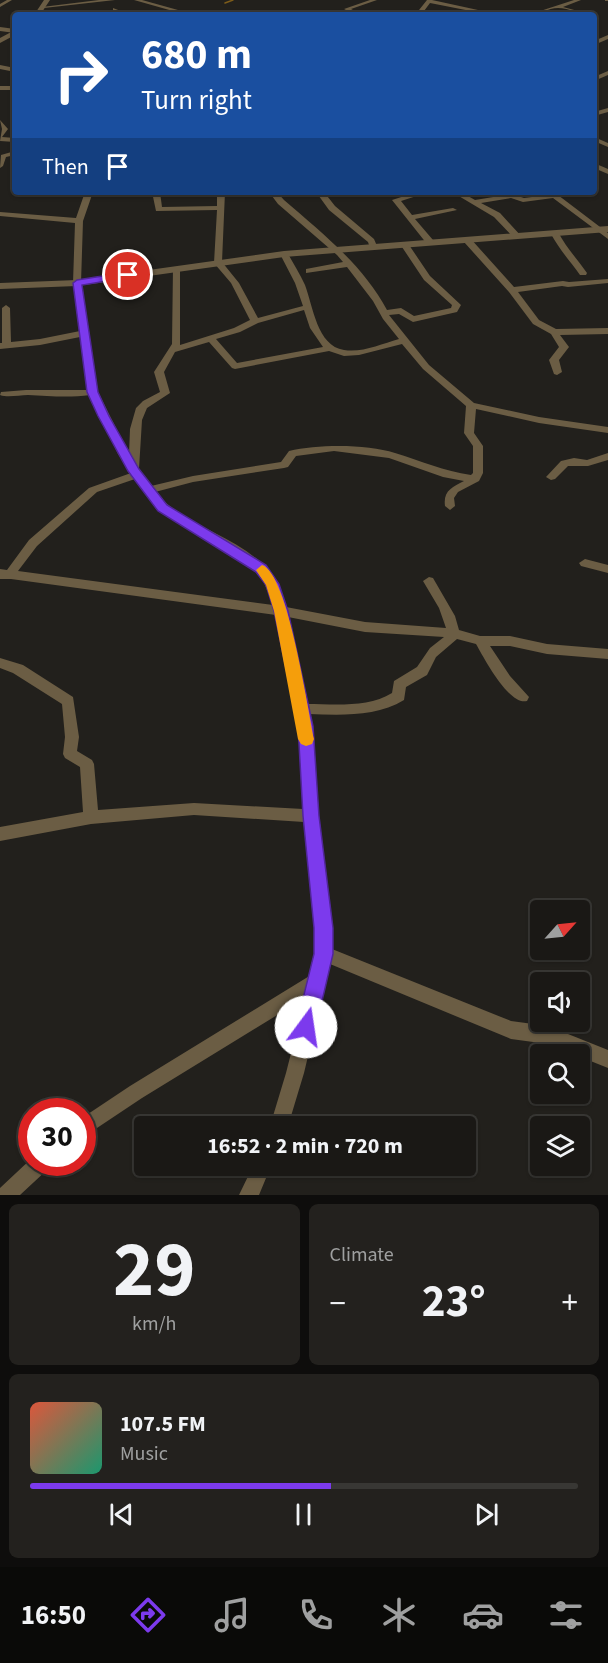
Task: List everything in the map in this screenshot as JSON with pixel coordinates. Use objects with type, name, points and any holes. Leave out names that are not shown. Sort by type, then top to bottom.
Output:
[{"type":"street","points":[[0,6],[10,0]]},
{"type":"street","points":[[42,10],[113,0]]},
{"type":"street","points":[[136,0],[182,12]]},
{"type":"street","points":[[353,12],[346,9],[375,0]]},
{"type":"street","points":[[540,12],[579,0]]},
{"type":"street","points":[[429,1],[483,12]]},
{"type":"street","points":[[556,7],[578,12]]},
{"type":"street","points":[[115,9],[122,12]]},
{"type":"street","points":[[0,122],[5,129],[0,138]]},
{"type":"street","points":[[0,166],[3,156],[12,154]]},
{"type":"street","points":[[88,195],[79,221],[77,283],[93,392],[114,438],[135,473],[163,508],[261,568],[272,584],[281,611],[305,726],[311,816],[324,928],[324,954],[282,1116]]},
{"type":"street","points":[[156,195],[157,206],[160,209],[221,208]]},
{"type":"street","points":[[221,195],[218,263],[229,273],[243,294],[243,301],[255,321]]},
{"type":"street","points":[[275,195],[335,249],[377,300],[403,341],[426,367],[471,405],[539,420],[608,430]]},
{"type":"street","points":[[322,195],[332,208],[371,241],[373,246]]},
{"type":"street","points":[[414,195],[396,200],[430,242]]},
{"type":"street","points":[[461,195],[502,219],[518,237]]},
{"type":"street","points":[[474,202],[512,196],[523,200],[547,195]]},
{"type":"street","points":[[553,195],[605,232]]},
{"type":"street","points":[[411,217],[453,210]]},
{"type":"street","points":[[0,214],[79,221]]},
{"type":"street","points":[[0,286],[77,283],[335,249],[605,232]]},
{"type":"street","points":[[555,234],[562,249],[572,257],[583,273]]},
{"type":"street","points":[[467,240],[512,290],[531,317],[554,332],[564,347],[554,360],[557,372]]},
{"type":"street","points":[[384,314],[401,312],[413,319],[454,310],[457,305],[427,278],[404,243]]},
{"type":"street","points":[[284,254],[299,283],[316,331],[330,348],[336,352],[353,353],[403,341]]},
{"type":"street","points":[[291,267],[309,271],[348,264]]},
{"type":"street","points":[[135,473],[133,451],[139,412],[165,393],[159,372],[176,344],[176,269]]},
{"type":"street","points":[[299,283],[311,277],[309,271]]},
{"type":"street","points":[[512,290],[608,281]]},
{"type":"street","points":[[174,350],[211,339],[255,321],[307,307]]},
{"type":"street","points":[[6,308],[4,345],[39,342],[85,333]]},
{"type":"street","points":[[554,332],[608,331]]},
{"type":"street","points":[[211,339],[235,366],[330,348]]},
{"type":"street","points":[[4,394],[25,392],[72,395],[93,392]]},
{"type":"street","points":[[450,506],[449,498],[454,490],[475,479],[478,473],[478,446],[469,433],[471,405]]},
{"type":"street","points":[[148,490],[193,479],[284,465],[293,453],[324,447],[363,450],[392,456],[447,475],[475,479]]},
{"type":"street","points":[[550,477],[565,463],[574,461],[588,463],[608,456]]},
{"type":"street","points":[[3,575],[33,543],[93,490],[135,473]]},
{"type":"street","points":[[585,563],[608,569]]},
{"type":"street","points":[[3,575],[281,611],[365,627],[453,633],[480,641],[510,641],[546,649],[608,654]]},
{"type":"street","points":[[301,709],[347,710],[393,701],[399,696],[399,685],[425,668],[433,651],[451,638],[453,633],[453,624],[429,581]]},
{"type":"street","points":[[480,641],[506,680],[522,697]]},
{"type":"street","points":[[0,663],[26,674],[69,701],[72,736],[70,754],[87,764],[91,817]]},
{"type":"street","points":[[0,834],[91,817],[194,809],[311,816]]},
{"type":"street","points":[[324,954],[511,1030],[548,1035],[608,1059]]},
{"type":"street","points":[[96,1119],[136,1092],[318,980]]},
{"type":"street","points":[[6,1195],[26,1176]]},
{"type":"street","points":[[249,1195],[258,1176]]},
{"type":"waterway","points":[[225,3],[233,0]]},
{"type":"slow traffic","points":[[262,570],[272,584],[281,611],[306,739]]},
{"type":"route","points":[[128,275],[77,283],[93,392],[103,416],[134,471],[163,508],[261,568],[272,584],[281,611],[305,726],[311,816],[324,928],[324,954],[306,1027]]}]
